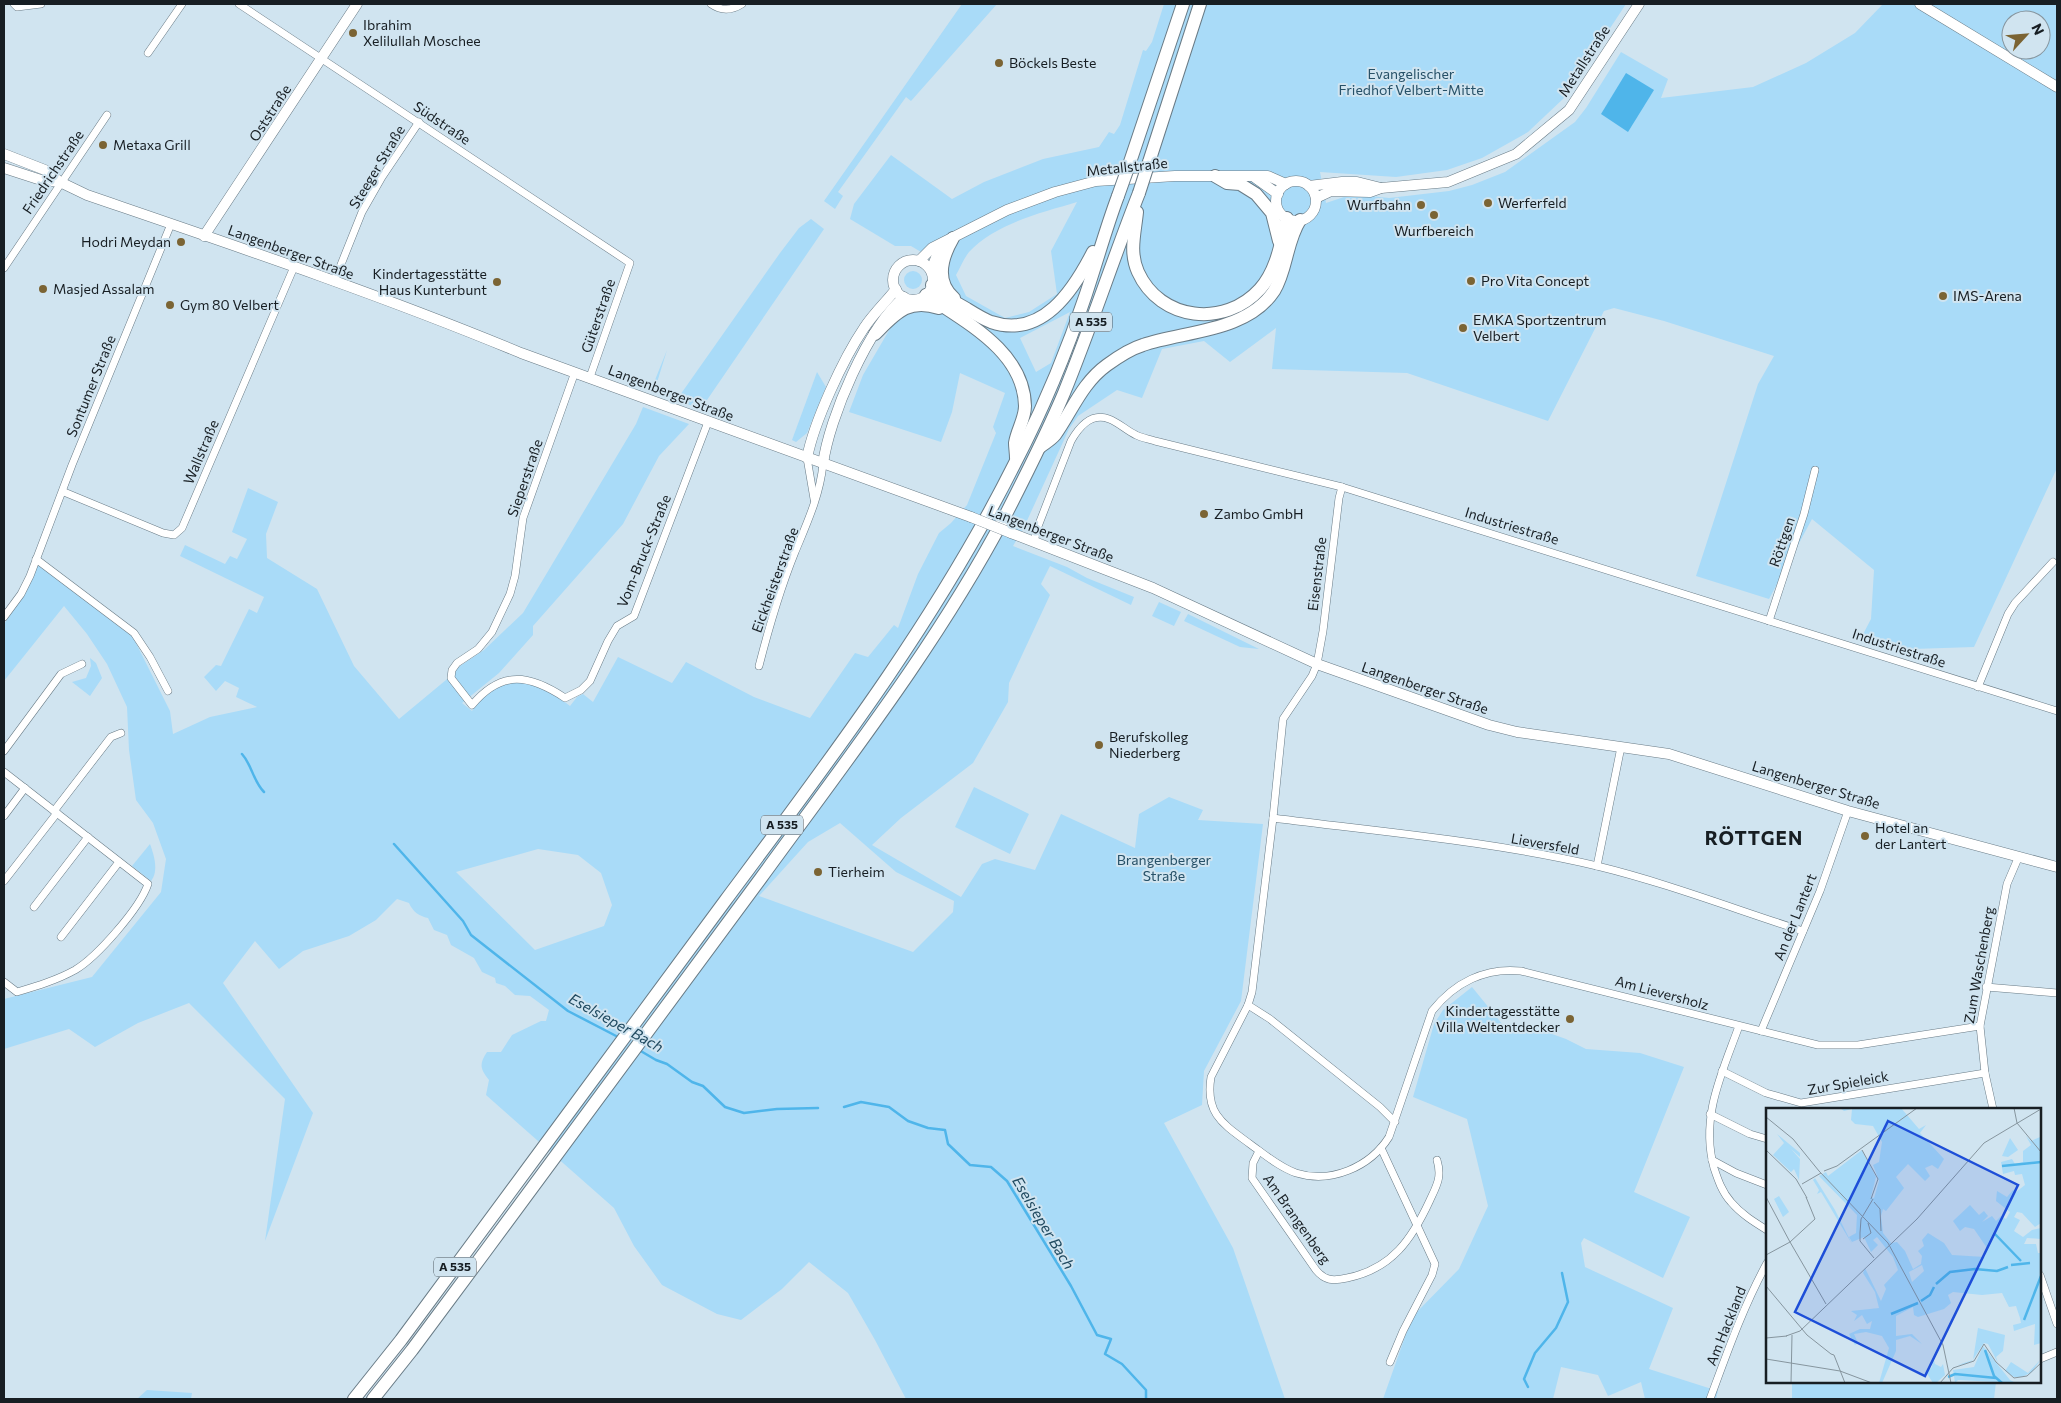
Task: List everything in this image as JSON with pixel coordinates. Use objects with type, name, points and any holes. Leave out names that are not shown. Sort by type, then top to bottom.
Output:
[{"type":"highway","name":"A 535","points":[[354,1399],[401,1340],[866,710],[956,571],[1017,461],[1070,337],[1183,4]]},
{"type":"highway","name":"A 535","points":[[373,1399],[565,1143],[906,678],[970,578],[1004,518],[1066,388],[1139,193],[1200,4]]},
{"type":"highway","points":[[1215,176],[1227,183],[1240,184],[1262,200],[1275,221],[1281,245]]},
{"type":"highway","points":[[1139,193],[1133,240],[1133,250],[1138,272],[1150,291],[1159,299],[1182,312],[1194,315],[1220,314],[1242,304],[1260,289],[1268,279],[1293,219]]},
{"type":"highway","points":[[1038,448],[1054,436],[1088,382],[1104,367],[1123,354],[1142,345],[1236,321],[1263,303],[1278,283],[1293,232],[1293,219]]},
{"type":"highway","points":[[929,290],[943,295],[991,322],[1005,325],[1034,320],[1062,302],[1072,289],[1108,224]]},
{"type":"highway","points":[[954,238],[945,252],[941,269],[942,280],[949,293],[970,310]]},
{"type":"highway","points":[[929,290],[949,311],[997,345],[1017,373],[1025,404],[1023,422],[1015,443],[1017,461]]},
{"type":"highway","points":[[875,334],[902,309],[912,305],[922,303],[949,311]]},
{"type":"main road","name":"Oststraße","points":[[204,236],[357,4]]},
{"type":"main road","name":"Metallstraße","points":[[1316,198],[1331,191],[1370,192],[1382,188],[1448,182],[1516,154],[1569,110],[1639,4]]},
{"type":"main road","points":[[1920,4],[2057,87]]},
{"type":"main road","name":"Langenberger Straße","points":[[4,154],[30,163],[50,173],[60,182],[87,195],[294,267],[708,422],[970,517],[1153,588],[1317,664],[1489,725],[1517,732],[1653,752],[1692,760],[1848,811],[2057,867]]},
{"type":"main road","points":[[4,168],[41,180],[60,182]]},
{"type":"main road","name":"Metallstraße","points":[[919,261],[932,248],[1007,210],[1055,192],[1096,181],[1175,176],[1268,176],[1286,184]]},
{"type":"main road","points":[[1254,177],[1278,194]]},
{"type":"main road","points":[[1296,181],[1309,186],[1316,198],[1313,211],[1308,217],[1293,219],[1279,210],[1277,205],[1278,194],[1286,184],[1296,181]]},
{"type":"main road","name":"Metallstraße","points":[[1309,186],[1357,182],[1382,188]]},
{"type":"main road","name":"Metallstraße","points":[[931,270],[938,255],[954,238]]},
{"type":"main road","points":[[911,260],[919,261],[931,270],[929,290],[915,300],[904,297],[896,289],[894,274],[904,262],[911,260]]},
{"type":"main road","points":[[807,458],[810,442],[850,352],[864,328],[896,289]]},
{"type":"main road","points":[[822,464],[825,447],[847,387],[875,334],[896,304],[904,297]]},
{"type":"street","points":[[14,5],[29,7],[42,4]]},
{"type":"street","points":[[148,53],[182,4]]},
{"type":"street","name":"Südstraße","points":[[239,4],[630,263]]},
{"type":"street","points":[[711,4],[719,9],[734,8],[742,4]]},
{"type":"street","name":"Friedrichstraße","points":[[4,268],[60,182],[107,115]]},
{"type":"street","name":"Steeger Straße","points":[[334,282],[362,212],[419,122]]},
{"type":"street","name":"Sontumer Straße","points":[[4,617],[21,594],[36,559],[64,492],[72,465],[171,224]]},
{"type":"street","name":"Güterstraße","points":[[590,377],[630,263]]},
{"type":"street","name":"Wallstraße","points":[[64,492],[164,533],[174,535],[182,528],[294,267]]},
{"type":"street","name":"Sieperstraße","points":[[472,705],[451,678],[452,670],[464,657],[483,644],[498,623],[510,594],[515,576],[523,518],[528,499],[574,372]]},
{"type":"street","name":"Industriestraße","points":[[1034,542],[1037,529],[1071,441],[1078,428],[1088,421],[1098,418],[1109,419],[1136,435],[1155,441],[1342,487],[2057,711]]},
{"type":"street","name":"Vom-Bruck-Straße","points":[[472,705],[489,690],[512,679],[533,681],[547,686],[565,698],[581,690],[590,681],[617,626],[634,616],[708,422]]},
{"type":"street","name":"Eickheisterstraße","points":[[807,458],[815,502]]},
{"type":"street","name":"Eickheisterstraße","points":[[759,666],[774,613],[815,502],[822,479],[822,464]]},
{"type":"street","name":"Röttgen","points":[[1769,621],[1804,514],[1815,470]]},
{"type":"street","name":"Eisenstraße","points":[[1317,664],[1342,487]]},
{"type":"street","points":[[36,559],[134,633],[150,657],[168,692]]},
{"type":"street","points":[[1978,687],[2008,614],[2015,603],[2053,562]]},
{"type":"street","points":[[4,751],[61,674],[82,664]]},
{"type":"street","points":[[1317,664],[1312,676],[1283,719],[1274,818],[1254,978],[1248,1005],[1270,1019],[1380,1107],[1395,1122]]},
{"type":"street","points":[[4,881],[111,737],[121,732]]},
{"type":"street","points":[[1597,866],[1621,747]]},
{"type":"street","points":[[4,772],[148,884],[144,896],[107,942],[77,969],[42,985],[17,992],[4,982]]},
{"type":"street","points":[[4,816],[25,788]]},
{"type":"street","name":"An der Lantert","points":[[1762,1031],[1824,883],[1848,811]]},
{"type":"street","name":"Lieversfeld","points":[[1274,818],[1415,835],[1597,866],[1701,896],[1803,931]]},
{"type":"street","points":[[34,907],[88,837]]},
{"type":"street","name":"Zum Waschenberg","points":[[1993,1108],[1985,1074],[1980,1026],[2007,884],[2019,856]]},
{"type":"street","points":[[61,936],[119,862]]},
{"type":"street","name":"Am Lieversholz","points":[[1407,1089],[1432,1012],[1445,996],[1463,983],[1497,970],[1529,972],[1818,1046],[1845,1046],[1980,1026]]},
{"type":"street","points":[[1986,987],[2057,993]]},
{"type":"street","name":"Am Brangenberg","points":[[1248,1005],[1211,1077],[1209,1089],[1210,1102],[1217,1117],[1222,1122],[1259,1151],[1290,1170],[1315,1176],[1339,1174],[1352,1170],[1368,1160],[1381,1148],[1389,1137],[1407,1089]]},
{"type":"street","points":[[1740,1026],[1722,1071],[1710,1114],[1709,1134],[1712,1160],[1720,1186],[1730,1201],[1744,1215],[1766,1229]]},
{"type":"street","name":"Zur Spieleick","points":[[1722,1071],[1766,1094],[1801,1104],[1985,1074]]},
{"type":"street","points":[[1710,1114],[1744,1131],[1766,1139]]},
{"type":"street","points":[[1381,1148],[1435,1264],[1432,1275],[1403,1331],[1390,1362]]},
{"type":"street","name":"Am Brangenberg","points":[[1259,1151],[1253,1163],[1252,1178],[1316,1270],[1326,1279],[1330,1280],[1353,1277],[1384,1263],[1409,1240],[1418,1227],[1441,1172],[1438,1160]]},
{"type":"street","points":[[1712,1160],[1736,1173],[1766,1185]]},
{"type":"street","name":"Am Hackland","points":[[1710,1399],[1728,1348],[1749,1299],[1766,1266]]},
{"type":"street","points":[[2041,1278],[2057,1324]]},
{"type":"street","points":[[2041,1359],[2057,1352]]},
{"type":"green space","points":[[962,4],[997,4],[911,101],[906,97],[838,192],[843,196],[835,209],[824,201]]},
{"type":"green space","points":[[1164,4],[1626,4],[1564,98],[1528,132],[1482,158],[1447,170],[1396,177],[1320,172],[1326,203],[1353,194],[1389,198],[1449,191],[1472,185],[1505,172],[1575,122],[1586,108],[1621,52],[1668,79],[1661,98],[1753,87],[1806,63],[1855,33],[1883,4],[2057,4],[2057,468],[1974,647],[1913,649],[1882,647],[1860,640],[1871,619],[1874,570],[1812,519],[1769,599],[1696,576],[1758,384],[1774,356],[1664,321],[1614,308],[1604,311],[1548,421],[1407,373],[1272,369],[1276,328],[1230,362],[1204,341],[1162,349],[1142,398],[1117,390],[1078,416],[1069,429],[1025,525],[1013,546],[1067,567],[1087,578],[1134,597],[1131,605],[1050,566],[1041,584],[1050,595],[1009,683],[1008,702],[973,763],[901,818],[872,845],[961,897],[982,864],[995,859],[1035,870],[1061,814],[1135,848],[1139,814],[1169,797],[1203,810],[1198,820],[1263,824],[1241,1001],[1204,1071],[1202,1105],[1164,1123],[1233,1248],[1285,1399],[906,1399],[848,1293],[809,1262],[782,1289],[741,1320],[717,1314],[662,1285],[634,1246],[614,1208],[486,1095],[489,1080],[484,1073],[482,1063],[487,1052],[501,1052],[512,1035],[541,1021],[546,1021],[549,1010],[530,996],[515,995],[505,986],[496,983],[495,978],[482,972],[474,958],[451,945],[447,935],[434,930],[428,918],[417,913],[409,903],[397,899],[376,920],[349,936],[303,951],[279,969],[255,941],[223,983],[313,1113],[265,1241],[285,1099],[189,1003],[138,1023],[95,1047],[69,1029],[4,1049],[4,999],[92,977],[161,892],[166,859],[153,823],[136,800],[129,750],[127,707],[107,664],[87,634],[64,606],[4,681],[4,624],[23,597],[38,565],[133,637],[170,711],[173,734],[210,717],[257,707],[236,697],[239,688],[225,681],[216,691],[204,677],[216,665],[221,666],[249,609],[257,613],[264,597],[180,556],[185,545],[225,564],[230,556],[237,559],[247,539],[232,532],[248,488],[278,502],[266,534],[267,558],[317,589],[354,666],[399,719],[446,680],[457,668],[484,650],[523,613],[636,424],[643,407],[689,424],[659,456],[623,524],[533,626],[533,635],[499,673],[462,703],[472,711],[486,695],[495,689],[503,685],[523,682],[544,688],[570,706],[577,697],[583,694],[593,702],[618,657],[672,683],[686,662],[754,697],[810,718],[855,653],[868,657],[894,625],[898,628],[918,574],[939,533],[967,505],[996,433],[993,427],[1005,393],[960,373],[952,412],[941,442],[849,412],[863,375],[895,320],[911,312],[928,310],[946,267],[911,246],[895,246],[850,219],[854,204],[891,155],[952,199],[984,182],[1043,159],[1099,147],[1109,132],[1114,134],[1120,125],[1143,50],[1146,51],[1152,42]],"holes":[[[1077,202],[1051,251],[1057,294],[1029,312],[1005,318],[966,296],[956,275],[969,252],[980,242],[1020,220]],[[1070,312],[1051,363],[1036,372],[1020,338]],[[840,823],[896,872],[954,901],[953,912],[913,952],[759,896],[808,842]],[[538,849],[578,855],[601,873],[612,905],[604,926],[535,950],[456,872]]]},
{"type":"green space","points":[[811,219],[824,229],[707,400],[696,404],[695,407],[651,390],[667,350],[655,389],[678,398],[780,253],[799,228]]},
{"type":"green space","points":[[913,271],[921,276],[922,280],[917,288],[913,289],[905,284],[904,280],[909,272]]},
{"type":"green space","points":[[817,372],[826,387],[807,433],[796,442],[792,440]]},
{"type":"green space","points":[[1159,602],[1181,612],[1174,626],[1152,616]]},
{"type":"green space","points":[[1188,614],[1259,649],[1240,647],[1184,621]]},
{"type":"green space","points":[[90,658],[96,663],[102,678],[90,696],[72,682],[86,678],[91,666]]},
{"type":"green space","points":[[974,787],[1029,814],[1010,854],[955,827]]},
{"type":"green space","points":[[150,844],[155,868],[151,881],[132,866]]},
{"type":"green space","points":[[1472,987],[1503,1025],[1524,1024],[1566,1039],[1586,1049],[1640,1053],[1684,1067],[1634,1192],[1690,1217],[1663,1278],[1584,1238],[1581,1243],[1585,1267],[1673,1308],[1649,1369],[1718,1391],[1716,1399],[1645,1399],[1641,1382],[1608,1396],[1598,1375],[1561,1367],[1553,1399],[1383,1399],[1412,1317],[1459,1269],[1488,1206],[1467,1119],[1413,1097],[1434,1024],[1443,1010]]},
{"type":"green space","points":[[1792,1383],[1996,1383],[1994,1399],[1792,1399]]},
{"type":"green space","points":[[147,1390],[192,1393],[191,1399],[137,1399]]},
{"type":"water","points":[[1626,73],[1654,90],[1628,132],[1601,114]]},
{"type":"waterway","name":"Eselsieper Bach","points":[[242,754],[257,783],[264,792]]},
{"type":"waterway","name":"Eselsieper Bach","points":[[394,844],[463,921],[471,935],[568,1011],[620,1038]]},
{"type":"waterway","name":"Eselsieper Bach","points":[[639,1050],[667,1064],[692,1082],[703,1086],[725,1107],[744,1113],[777,1109],[818,1108]]},
{"type":"waterway","name":"Eselsieper Bach","points":[[844,1107],[861,1102],[889,1107],[908,1121],[928,1128],[945,1130],[948,1144],[970,1165],[991,1167],[1007,1181],[1071,1286],[1097,1335],[1111,1339],[1105,1354],[1122,1364],[1146,1390],[1146,1399]]},
{"type":"waterway","points":[[1528,1387],[1524,1379],[1535,1353],[1556,1328],[1568,1302],[1562,1273]]},
{"type":"place","name":"Ibrahim Xelilullah Moschee","points":[[353,33]]},
{"type":"place","name":"Böckels Beste","points":[[999,63]]},
{"type":"place","name":"Metaxa Grill","points":[[103,145]]},
{"type":"place","name":"Werferfeld","points":[[1488,203]]},
{"type":"place","name":"Wurfbahn","points":[[1421,205]]},
{"type":"place","name":"Wurfbereich","points":[[1434,215]]},
{"type":"place","name":"Hodri Meydan","points":[[181,242]]},
{"type":"place","name":"Pro Vita Concept","points":[[1471,281]]},
{"type":"place","name":"Kindertagesstätte Haus Kunterbunt","points":[[497,282]]},
{"type":"place","name":"Masjed Assalam","points":[[43,289]]},
{"type":"place","name":"IMS-Arena","points":[[1943,296]]},
{"type":"place","name":"Gym 80 Velbert","points":[[170,305]]},
{"type":"place","name":"EMKA Sportzentrum Velbert","points":[[1463,328]]},
{"type":"place","name":"Zambo GmbH","points":[[1204,514]]},
{"type":"place","name":"Berufskolleg Niederberg","points":[[1099,745]]},
{"type":"place","name":"Hotel an der Lantert","points":[[1865,836]]},
{"type":"place","name":"Tierheim","points":[[818,872]]},
{"type":"place","name":"Kindertagesstätte Villa Weltentdecker","points":[[1570,1019]]},
{"type":"district","name":"RÖTTGEN","points":[[1754,838]]},
{"type":"park label","name":"Evangelischer Friedhof Velbert-Mitte","points":[[1411,82]]},
{"type":"park label","name":"Brangenberger Straße","points":[[1164,868]]}]
